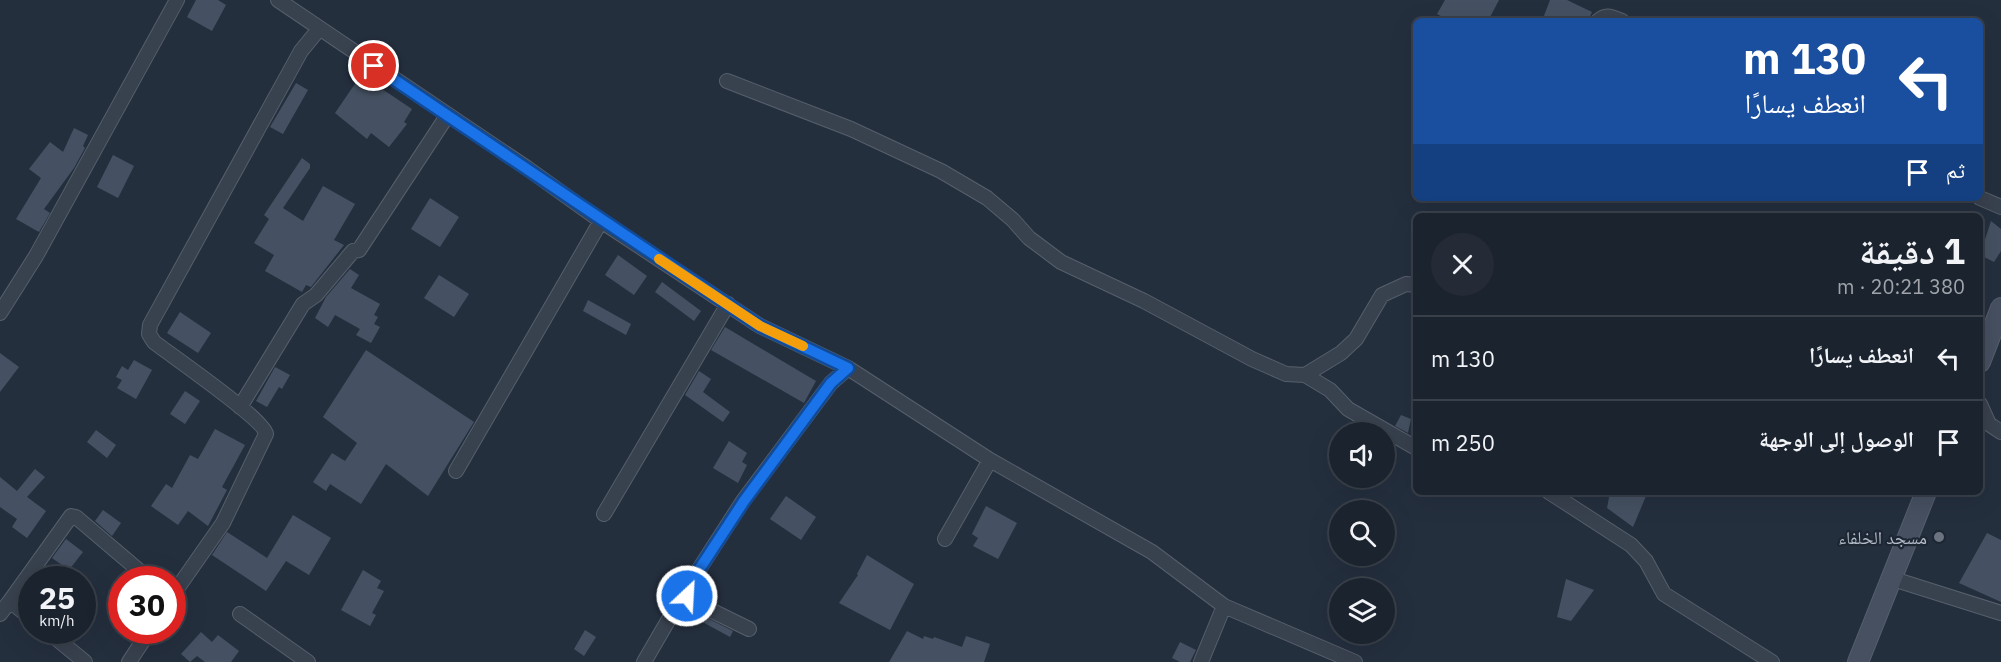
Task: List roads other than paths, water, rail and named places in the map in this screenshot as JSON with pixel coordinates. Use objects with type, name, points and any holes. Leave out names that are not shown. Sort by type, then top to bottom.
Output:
[{"type":"street","points":[[0,313],[36,256],[177,0]]},
{"type":"street","points":[[278,0],[527,168],[601,221],[760,326],[848,368],[990,460],[1152,552],[1224,606],[1355,662]]},
{"type":"street","points":[[1600,18],[1608,15],[1615,18]]},
{"type":"street","points":[[186,576],[223,523],[266,434],[265,428],[240,407],[154,342],[149,334],[150,325],[301,51],[319,29]]},
{"type":"street","points":[[727,81],[851,129],[941,171],[987,198],[1013,220],[1029,238],[1061,262],[1144,301],[1252,359],[1286,374],[1305,375],[1330,390],[1348,409],[1413,446]]},
{"type":"street","points":[[240,407],[303,304],[316,295],[353,251],[358,250],[447,116]]},
{"type":"street","points":[[1983,199],[2001,207]]},
{"type":"street","points":[[456,471],[601,221]]},
{"type":"street","points":[[1305,375],[1341,353],[1356,339],[1382,295],[1406,284],[1413,285]]},
{"type":"street","points":[[604,514],[728,304]]},
{"type":"street","points":[[1983,354],[2001,308]]},
{"type":"street","points":[[644,662],[687,588],[744,501],[831,383],[848,368]]},
{"type":"street","points":[[1983,411],[1989,424],[2001,432]]},
{"type":"street","points":[[945,539],[990,460]]},
{"type":"street","points":[[1554,495],[1631,545],[1646,561],[1664,594],[1772,662]]},
{"type":"street","points":[[1858,662],[1925,495]]},
{"type":"street","points":[[0,614],[71,516],[76,517],[134,566]]},
{"type":"street","points":[[1890,578],[2001,613]]},
{"type":"street","points":[[687,588],[687,596],[692,601],[749,629]]},
{"type":"street","points":[[10,601],[18,607]]},
{"type":"street","points":[[1202,662],[1224,606]]},
{"type":"street","points":[[240,614],[308,662]]},
{"type":"street","points":[[63,644],[85,662]]},
{"type":"street","points":[[129,662],[141,644]]},
{"type":"place","name":"مسجد الخلفاء","points":[[1939,537]]}]
